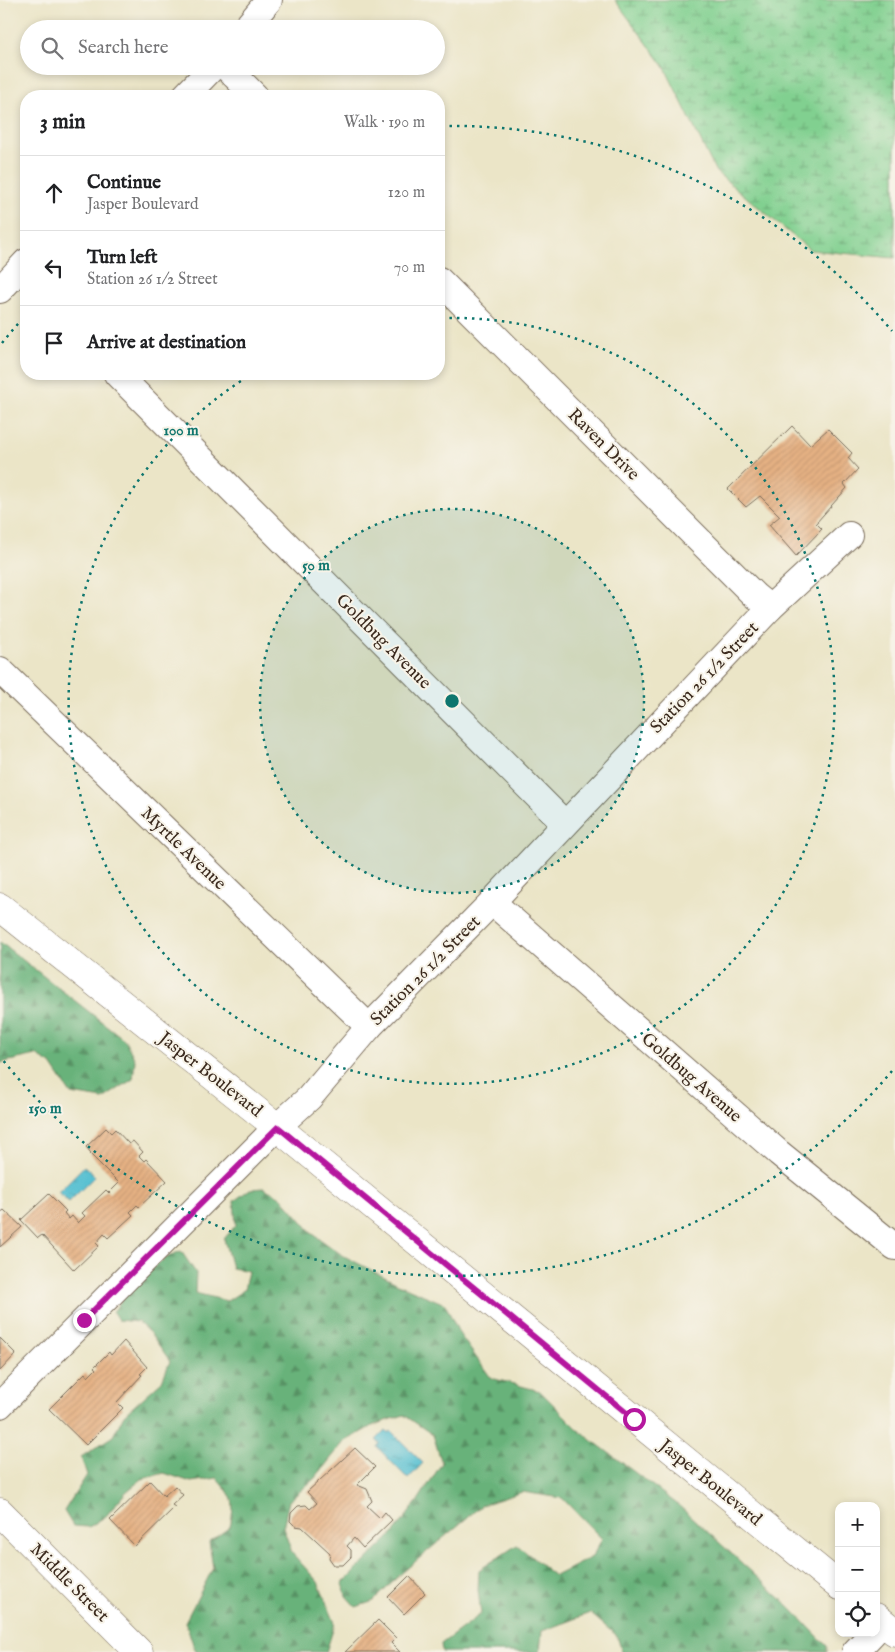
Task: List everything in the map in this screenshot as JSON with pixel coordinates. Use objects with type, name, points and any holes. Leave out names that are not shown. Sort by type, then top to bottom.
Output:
[{"type":"main road","name":"Jasper Boulevard","points":[[0,906],[278,1127],[835,1583]]},
{"type":"main road","name":"Middle Street","points":[[0,1512],[139,1652]]},
{"type":"street","points":[[253,20],[269,0]]},
{"type":"street","points":[[191,90],[205,75]]},
{"type":"street","points":[[234,75],[249,90]]},
{"type":"street","name":"Raven Drive","points":[[445,286],[770,608]]},
{"type":"street","name":"Goldbug Avenue","points":[[123,380],[565,824]]},
{"type":"street","name":"Station 26 1/2 Street","points":[[0,1404],[309,1098],[369,1027],[492,902],[770,608],[849,535]]},
{"type":"street","name":"Myrtle Avenue","points":[[0,670],[369,1027]]},
{"type":"street","name":"Goldbug Avenue","points":[[492,902],[779,1153],[895,1247]]},
{"type":"street","points":[[855,1652],[883,1624]]},
{"type":"green space","points":[[615,0],[895,0],[895,258],[810,250],[716,172],[664,66]]},
{"type":"green space","points":[[0,942],[125,1040],[135,1060],[133,1079],[103,1099],[71,1094],[51,1064],[36,1055],[0,1063]]},
{"type":"green space","points":[[264,1188],[281,1197],[313,1234],[342,1255],[400,1285],[445,1304],[460,1335],[491,1378],[540,1391],[581,1432],[677,1504],[789,1606],[827,1646],[827,1652],[622,1652],[617,1636],[590,1613],[542,1631],[540,1652],[442,1652],[441,1644],[481,1614],[478,1590],[479,1570],[517,1545],[555,1576],[592,1557],[602,1539],[562,1498],[522,1492],[482,1505],[403,1572],[374,1601],[356,1607],[346,1596],[343,1583],[393,1534],[417,1502],[442,1463],[433,1435],[404,1415],[374,1425],[344,1442],[315,1478],[289,1501],[283,1527],[292,1553],[318,1582],[335,1623],[326,1652],[196,1652],[185,1622],[213,1568],[209,1542],[230,1527],[233,1511],[230,1496],[217,1478],[191,1482],[164,1473],[142,1479],[126,1492],[106,1516],[89,1527],[73,1526],[64,1511],[87,1475],[81,1457],[113,1436],[124,1415],[162,1381],[170,1361],[151,1334],[138,1322],[118,1320],[113,1312],[142,1276],[170,1256],[181,1251],[196,1273],[195,1293],[227,1301],[244,1290],[248,1271],[232,1268],[224,1239],[236,1225],[234,1201],[250,1189]]},
{"type":"water","points":[[84,1166],[95,1176],[69,1202],[58,1192]]},
{"type":"water","points":[[385,1431],[388,1433],[391,1431],[423,1463],[408,1479],[377,1447],[380,1443],[376,1440]]},
{"type":"building","points":[[792,426],[810,445],[828,429],[852,453],[848,458],[858,469],[844,484],[847,488],[816,523],[822,529],[796,556],[769,525],[780,516],[760,496],[746,507],[728,489]]},
{"type":"building","points":[[106,1128],[111,1133],[115,1129],[129,1144],[133,1141],[143,1152],[139,1156],[144,1161],[146,1159],[167,1181],[139,1207],[137,1205],[130,1212],[133,1215],[108,1238],[104,1234],[96,1243],[99,1246],[74,1270],[42,1235],[38,1238],[21,1220],[49,1194],[66,1211],[64,1213],[69,1219],[72,1216],[78,1223],[85,1216],[82,1213],[106,1190],[109,1193],[119,1183],[90,1154],[86,1147]]},
{"type":"building","points":[[4,1210],[22,1227],[0,1247],[0,1213]]},
{"type":"building","points":[[0,1338],[16,1354],[0,1371]]},
{"type":"building","points":[[124,1341],[147,1367],[117,1402],[123,1408],[86,1445],[49,1409],[85,1373],[88,1377],[96,1369],[94,1367],[109,1352],[111,1355]]},
{"type":"building","points":[[355,1448],[375,1467],[357,1485],[367,1489],[372,1501],[367,1506],[380,1518],[385,1512],[392,1520],[363,1548],[354,1538],[347,1546],[351,1550],[351,1557],[343,1565],[334,1565],[329,1558],[330,1553],[302,1527],[295,1526],[290,1521],[291,1513],[298,1506],[306,1505],[310,1509],[317,1503],[307,1492]]},
{"type":"building","points":[[150,1481],[164,1496],[175,1486],[183,1495],[172,1505],[175,1507],[135,1546],[110,1520]]},
{"type":"building","points":[[409,1576],[425,1593],[404,1614],[388,1597]]},
{"type":"building","points":[[378,1620],[396,1638],[391,1643],[400,1652],[345,1652]]},
{"type":"route","points":[[84,1320],[278,1127],[634,1419]]}]
